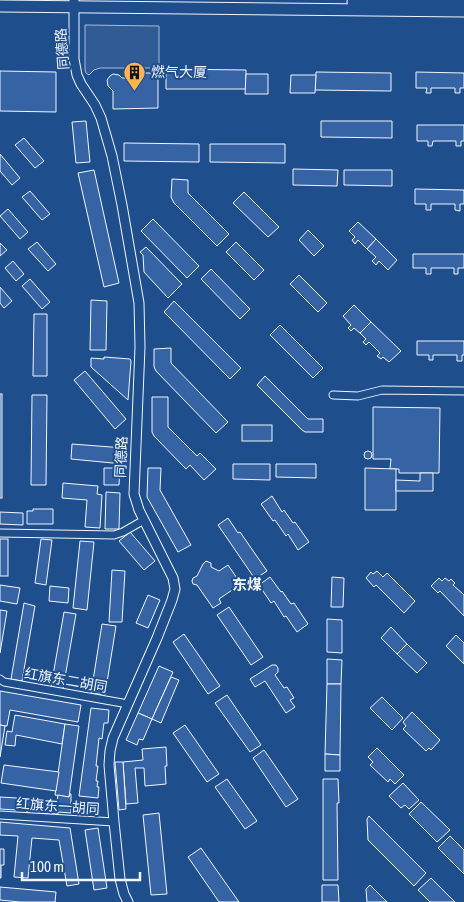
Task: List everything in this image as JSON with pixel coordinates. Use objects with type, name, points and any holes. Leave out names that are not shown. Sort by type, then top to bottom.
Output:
[{"type":"main road","points":[[109,0],[464,3]]},
{"type":"main road","points":[[0,6],[74,4],[464,11]]},
{"type":"street","name":"同德路","points":[[74,4],[74,60],[81,84],[101,118],[112,156],[139,303],[140,347],[134,494],[139,510],[173,578],[175,589],[157,638],[113,738],[110,751],[109,765],[120,879],[128,902]]},
{"type":"street","points":[[333,396],[358,396],[382,390],[464,391]]},
{"type":"street","points":[[0,533],[114,535],[144,520]]},
{"type":"street","name":"红旗东二胡同","points":[[0,679],[4,682],[128,704]]},
{"type":"street","name":"红旗东一胡同","points":[[0,815],[114,822]]},
{"type":"shaded area","points":[[85,25],[159,26],[159,68],[100,68],[94,70],[89,75],[85,69]]},
{"type":"building","points":[[166,69],[246,70],[246,89],[166,89]]},
{"type":"building","points":[[0,71],[56,72],[56,112],[0,111]]},
{"type":"building","points":[[316,72],[391,73],[391,91],[315,90]]},
{"type":"building","points":[[416,72],[464,73],[464,88],[460,88],[460,93],[455,93],[455,88],[431,88],[431,93],[426,93],[427,88],[416,88]]},
{"type":"building","name":"燃气大厦","points":[[129,73],[158,73],[158,108],[113,109],[113,91],[108,86],[107,80],[113,74],[119,75],[122,78],[129,78]]},
{"type":"building","points":[[246,74],[268,74],[268,94],[245,94]]},
{"type":"building","points":[[291,75],[316,75],[315,93],[290,93]]},
{"type":"building","points":[[86,121],[90,162],[76,163],[72,122]]},
{"type":"building","points":[[321,121],[392,121],[392,138],[321,137]]},
{"type":"building","points":[[417,125],[464,125],[464,141],[461,141],[461,146],[456,146],[456,141],[433,141],[432,146],[428,146],[428,141],[417,141]]},
{"type":"building","points":[[24,138],[44,161],[35,168],[15,145]]},
{"type":"building","points":[[124,143],[199,144],[199,162],[124,161]]},
{"type":"building","points":[[210,144],[285,144],[285,163],[210,162]]},
{"type":"building","points":[[0,154],[20,178],[12,185],[0,171]]},
{"type":"building","points":[[293,169],[338,170],[337,186],[293,185]]},
{"type":"building","points":[[94,170],[119,283],[104,287],[78,173]]},
{"type":"building","points":[[344,170],[392,170],[392,186],[344,185]]},
{"type":"building","points":[[172,179],[188,180],[188,193],[229,234],[217,246],[174,203],[171,197]]},
{"type":"building","points":[[415,189],[464,190],[464,204],[460,204],[460,211],[455,210],[455,204],[431,204],[431,210],[426,210],[426,204],[415,204]]},
{"type":"building","points":[[30,191],[50,214],[42,220],[22,197]]},
{"type":"building","points":[[244,192],[279,227],[268,237],[233,203]]},
{"type":"building","points":[[8,209],[28,232],[20,239],[0,216]]},
{"type":"building","points":[[153,219],[199,266],[187,278],[141,231]]},
{"type":"building","points":[[358,222],[376,239],[367,249],[358,240],[355,244],[352,240],[355,237],[349,231]]},
{"type":"building","points":[[308,230],[324,246],[314,256],[299,240]]},
{"type":"building","points":[[376,239],[397,260],[388,270],[379,261],[376,265],[372,261],[376,257],[367,249]]},
{"type":"building","points":[[37,242],[56,264],[48,271],[28,249]]},
{"type":"building","points":[[236,242],[264,270],[254,280],[226,252]]},
{"type":"building","points":[[0,243],[7,250],[0,256]]},
{"type":"building","points":[[146,247],[182,284],[168,298],[144,272],[143,255],[140,252]]},
{"type":"building","points":[[413,254],[464,254],[464,268],[458,268],[458,274],[454,274],[454,268],[431,268],[431,274],[426,274],[426,268],[413,268]]},
{"type":"building","points":[[13,261],[24,274],[16,281],[5,268]]},
{"type":"building","points":[[211,269],[250,309],[240,319],[201,279]]},
{"type":"building","points":[[299,275],[327,303],[318,312],[290,284]]},
{"type":"building","points":[[30,279],[50,302],[42,309],[22,286]]},
{"type":"building","points":[[0,287],[12,301],[4,308],[0,303]]},
{"type":"building","points":[[91,300],[107,301],[106,350],[90,350]]},
{"type":"building","points":[[174,301],[241,368],[230,379],[164,312]]},
{"type":"building","points":[[354,305],[371,322],[360,333],[354,328],[351,331],[348,328],[351,325],[343,316]]},
{"type":"building","points":[[34,314],[47,314],[47,376],[33,376]]},
{"type":"building","points":[[371,322],[401,351],[389,362],[383,357],[381,359],[377,356],[380,353],[369,342],[366,345],[363,342],[366,339],[360,333]]},
{"type":"building","points":[[280,325],[323,368],[313,378],[270,335]]},
{"type":"building","points":[[417,341],[464,341],[462,361],[457,361],[457,355],[433,355],[433,360],[429,360],[429,355],[417,355]]},
{"type":"building","points":[[171,348],[171,363],[228,422],[216,433],[156,371],[154,367],[154,349]]},
{"type":"building","points":[[104,357],[130,359],[128,400],[91,367],[91,358],[104,359]]},
{"type":"building","points":[[85,371],[126,419],[115,429],[74,380]]},
{"type":"building","points":[[265,376],[308,419],[323,419],[323,432],[305,432],[302,430],[257,385]]},
{"type":"building","points":[[0,394],[2,394],[2,498],[0,498]]},
{"type":"building","points":[[32,395],[47,395],[46,485],[31,485]]},
{"type":"building","points":[[152,397],[168,397],[168,427],[197,456],[200,453],[216,469],[204,480],[190,465],[186,469],[154,436],[152,432]]},
{"type":"building","points":[[373,407],[440,408],[439,473],[399,473],[399,469],[390,469],[391,459],[373,459]]},
{"type":"building","points":[[242,425],[272,425],[272,441],[242,441]]},
{"type":"building","points":[[72,444],[124,448],[123,464],[71,459]]},
{"type":"building","points":[[368,451],[372,455],[368,459],[364,455]]},
{"type":"building","points":[[233,464],[270,464],[270,480],[233,479]]},
{"type":"building","points":[[276,464],[316,464],[316,478],[276,477]]},
{"type":"building","points":[[104,468],[120,468],[119,485],[104,485]]},
{"type":"building","points":[[148,468],[161,468],[160,490],[191,545],[178,552],[147,497]]},
{"type":"building","points":[[365,468],[396,469],[396,510],[365,510]]},
{"type":"building","points":[[420,473],[433,473],[433,491],[396,491],[396,480],[420,481]]},
{"type":"building","points":[[63,483],[98,486],[97,494],[102,495],[100,528],[85,527],[87,500],[62,498]]},
{"type":"building","points":[[106,492],[120,493],[119,529],[105,529]]},
{"type":"building","points":[[272,496],[282,512],[284,510],[293,523],[295,522],[309,542],[298,550],[288,534],[286,536],[261,504]]},
{"type":"building","points":[[33,509],[53,509],[53,524],[27,524],[27,511],[33,511]]},
{"type":"building","points":[[0,512],[23,513],[23,525],[0,524]]},
{"type":"building","points":[[228,518],[267,571],[255,579],[218,525]]},
{"type":"building","points":[[130,532],[155,561],[144,570],[119,541]]},
{"type":"building","points":[[0,539],[8,539],[8,576],[0,576]]},
{"type":"building","points":[[41,539],[52,540],[46,585],[35,583]]},
{"type":"building","points":[[80,541],[94,542],[87,610],[73,608]]},
{"type":"building","points":[[206,561],[211,563],[211,567],[219,571],[228,565],[241,584],[219,599],[221,603],[213,608],[192,581]]},
{"type":"building","points":[[112,570],[125,571],[122,622],[109,622]]},
{"type":"building","points":[[377,571],[383,577],[387,573],[415,601],[404,613],[376,585],[374,587],[366,578],[371,572],[373,574]]},
{"type":"building","points":[[270,577],[291,604],[294,603],[308,624],[297,632],[286,616],[284,617],[274,601],[271,603],[259,585]]},
{"type":"building","points":[[332,577],[344,578],[343,607],[331,607]]},
{"type":"building","points":[[439,578],[442,581],[445,578],[449,581],[451,579],[455,583],[453,585],[464,595],[464,616],[440,591],[438,593],[431,586]]},
{"type":"building","points":[[0,585],[20,588],[17,604],[0,601]]},
{"type":"building","points":[[50,586],[69,588],[68,603],[49,601]]},
{"type":"building","points":[[148,595],[160,600],[148,628],[136,623]]},
{"type":"building","points":[[24,603],[35,606],[22,681],[11,679]]},
{"type":"building","points":[[229,607],[263,657],[251,665],[217,615]]},
{"type":"building","points":[[0,610],[7,611],[0,653]]},
{"type":"building","points":[[64,612],[76,614],[63,689],[51,687]]},
{"type":"building","points":[[327,619],[342,620],[342,653],[327,652]]},
{"type":"building","points":[[102,624],[116,626],[105,695],[91,693]]},
{"type":"building","points":[[391,627],[407,644],[397,654],[381,638]]},
{"type":"building","points":[[184,634],[220,686],[208,694],[173,642]]},
{"type":"building","points":[[456,635],[464,643],[464,664],[446,646]]},
{"type":"building","points":[[407,644],[427,663],[417,673],[397,654]]},
{"type":"building","points":[[327,659],[342,660],[341,684],[327,684]]},
{"type":"building","points":[[272,665],[276,665],[278,668],[278,672],[275,675],[284,688],[287,687],[294,698],[290,700],[295,707],[286,713],[265,681],[255,687],[250,679]]},
{"type":"building","points":[[159,666],[173,672],[152,719],[138,713]]},
{"type":"building","points":[[171,677],[179,680],[161,723],[152,719]]},
{"type":"building","points":[[327,684],[341,684],[340,755],[325,754]]},
{"type":"building","points":[[0,691],[81,705],[78,722],[10,710],[7,726],[0,725]]},
{"type":"building","points":[[227,695],[261,745],[250,752],[215,703]]},
{"type":"building","points":[[382,697],[403,718],[392,730],[370,708]]},
{"type":"building","points":[[91,708],[109,710],[108,723],[104,723],[102,739],[99,738],[96,766],[98,766],[96,781],[98,781],[97,787],[99,787],[98,798],[79,796]]},
{"type":"building","points":[[412,712],[440,740],[431,750],[429,748],[426,751],[403,729],[406,726],[403,722]]},
{"type":"building","points":[[138,713],[152,719],[143,740],[139,739],[137,745],[126,740]]},
{"type":"building","points":[[15,715],[65,724],[62,744],[16,735],[15,746],[5,745],[7,731],[12,732]]},
{"type":"building","points":[[65,724],[79,726],[69,797],[55,795]]},
{"type":"building","points":[[0,725],[5,726],[0,757]]},
{"type":"building","points":[[185,725],[219,774],[207,782],[173,733]]},
{"type":"building","points":[[166,747],[166,784],[145,786],[144,768],[135,768],[138,803],[126,804],[123,762],[143,760],[142,749]]},
{"type":"building","points":[[377,748],[404,775],[395,784],[390,779],[388,782],[370,765],[373,762],[368,757]]},
{"type":"building","points":[[264,750],[298,799],[286,807],[253,758]]},
{"type":"building","points":[[325,754],[340,755],[340,771],[325,771]]},
{"type":"building","points":[[115,762],[123,762],[126,809],[119,810]]},
{"type":"building","points":[[4,765],[59,772],[56,791],[1,783]]},
{"type":"building","points":[[227,779],[257,821],[245,829],[215,787]]},
{"type":"building","points":[[323,779],[338,779],[338,880],[323,880]]},
{"type":"building","points":[[403,783],[419,800],[409,809],[405,805],[401,808],[389,796]]},
{"type":"building","points":[[70,794],[71,813],[27,813],[27,799],[57,801],[58,795],[69,797]]},
{"type":"building","points":[[0,797],[17,798],[16,810],[0,809]]},
{"type":"building","points":[[421,802],[450,830],[437,842],[409,814]]},
{"type":"building","points":[[159,813],[167,894],[151,895],[143,815]]},
{"type":"building","points":[[369,816],[426,873],[414,886],[368,840],[367,819]]},
{"type":"building","points":[[0,822],[70,828],[79,884],[67,886],[59,840],[32,838],[28,878],[14,877],[18,836],[0,835]]},
{"type":"building","points":[[98,828],[107,888],[94,890],[85,830]]},
{"type":"building","points":[[450,836],[464,850],[464,874],[438,848]]},
{"type":"building","points":[[201,848],[239,902],[219,902],[188,857]]},
{"type":"building","points":[[0,849],[4,849],[4,865],[1,865],[1,878],[0,878]]},
{"type":"building","points":[[431,878],[455,902],[430,902],[418,890]]},
{"type":"building","points":[[322,885],[338,885],[339,902],[322,902]]},
{"type":"building","points":[[370,885],[387,902],[367,902],[366,889]]},
{"type":"building","points":[[0,887],[56,892],[55,902],[0,900]]},
{"type":"place","name":"燃气大厦","points":[[135,91]]},
{"type":"district","name":"东煤","points":[[247,585]]}]
